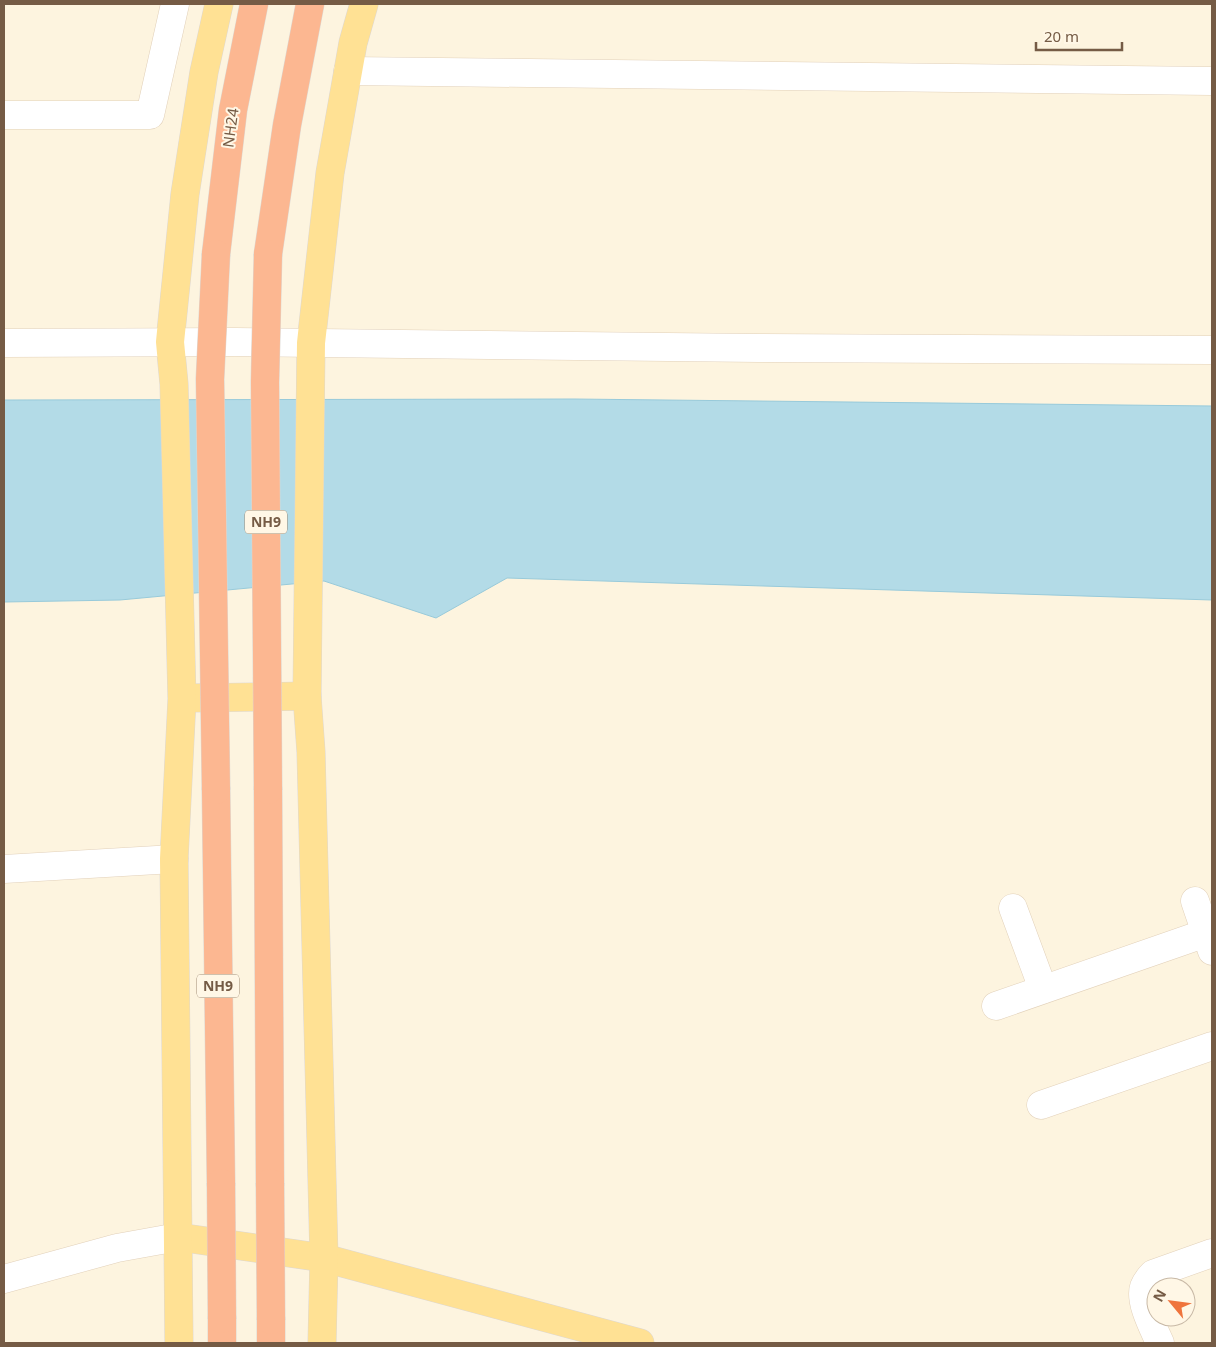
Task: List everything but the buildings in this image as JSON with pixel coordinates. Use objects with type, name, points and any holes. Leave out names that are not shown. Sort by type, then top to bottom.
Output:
[{"type":"highway","name":"NH24","points":[[222,1331],[210,379],[216,254],[233,110],[254,4]]},
{"type":"highway","name":"NH9","points":[[271,1332],[265,382],[268,254],[287,125],[310,4]]},
{"type":"main road","points":[[179,1343],[174,859],[182,698],[174,384],[170,342],[192,151],[204,72],[219,4]]},
{"type":"main road","points":[[322,1343],[324,1258],[311,762],[307,696],[311,343],[330,173],[348,71],[364,4]]},
{"type":"main road","points":[[182,698],[307,696]]},
{"type":"main road","points":[[178,1237],[324,1258],[640,1343]]},
{"type":"street","points":[[4,115],[150,115],[175,4]]},
{"type":"street","points":[[348,71],[1212,81]]},
{"type":"street","points":[[4,343],[170,342],[1212,350]]},
{"type":"street","points":[[4,869],[174,859]]},
{"type":"street","points":[[996,1006],[1043,989],[1209,942],[1195,901]]},
{"type":"street","points":[[1013,908],[1043,989]]},
{"type":"street","points":[[1041,1105],[1212,1046]]},
{"type":"street","points":[[4,1279],[117,1248],[178,1237]]},
{"type":"street","points":[[1160,1343],[1144,1303],[1144,1287],[1148,1279],[1153,1274],[1212,1253]]},
{"type":"water","points":[[574,399],[1212,406],[1212,600],[507,578],[436,618],[324,581],[120,600],[4,602],[4,400]]}]
